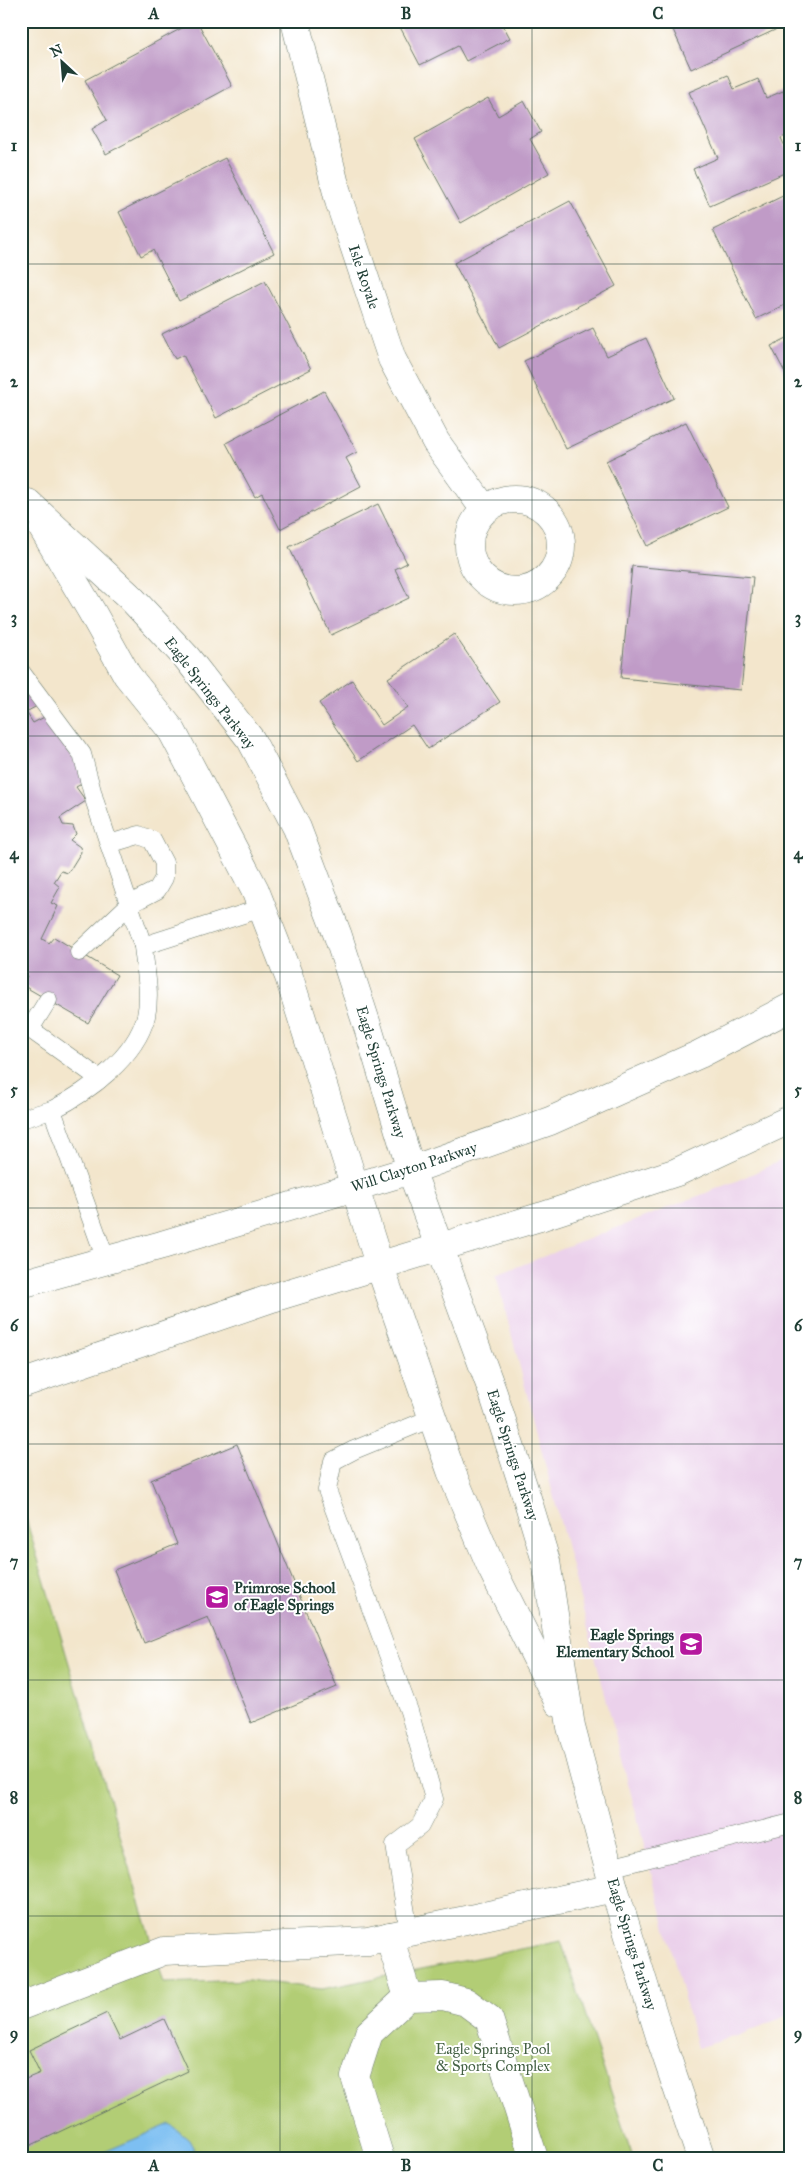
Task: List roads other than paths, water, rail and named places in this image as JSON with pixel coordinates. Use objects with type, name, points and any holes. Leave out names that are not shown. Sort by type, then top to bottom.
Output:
[{"type":"street","name":"Isle Royale","points":[[295,21],[339,202],[392,359],[436,442],[485,510]]},
{"type":"street","name":"Eagle Springs Parkway","points":[[24,499],[92,612],[127,675],[172,731],[255,890],[288,977],[379,1264],[451,1471],[492,1569],[571,1727]]},
{"type":"street","name":"Eagle Springs Parkway","points":[[24,499],[131,598],[187,658],[251,740],[296,828],[338,936],[369,1031],[410,1170],[493,1393],[546,1561],[571,1727],[612,1878],[662,2043],[700,2158]]},
{"type":"street","name":"Will Clayton Parkway","points":[[21,1284],[410,1170],[550,1121],[700,1054],[791,1007]]},
{"type":"street","points":[[21,1384],[272,1298],[379,1264],[543,1216],[677,1172],[791,1119]]},
{"type":"street","points":[[21,2006],[164,1951],[368,1940],[399,1934],[612,1878]]},
{"type":"street","points":[[399,1934],[408,1997]]},
{"type":"street","points":[[380,2158],[355,2077],[369,2033],[408,1997],[443,1996],[466,2002],[489,2019],[534,2158]]},
{"type":"lane","points":[[21,672],[82,754],[109,844],[143,946],[148,999],[146,1017],[131,1046],[100,1079],[74,1099],[52,1110],[21,1119]]},
{"type":"lane","points":[[79,952],[130,904],[157,890],[164,878],[164,863],[152,840],[139,835],[109,844]]},
{"type":"lane","points":[[143,946],[262,908]]},
{"type":"lane","points":[[48,1000],[30,1029],[100,1079]]},
{"type":"lane","points":[[52,1110],[106,1260]]},
{"type":"lane","points":[[399,1934],[395,1845],[420,1826],[434,1799],[409,1711],[327,1490],[333,1461],[354,1450],[432,1418]]},
{"type":"lane","points":[[612,1878],[791,1823]]},
{"type":"water","points":[[170,2124],[189,2140],[199,2158],[90,2158]]},
{"type":"place","name":"Primrose School of Eagle Springs","points":[[217,1597]]},
{"type":"place","name":"Eagle Springs Elementary School","points":[[691,1644]]},
{"type":"park label","name":"Eagle Springs Pool & Sports Complex","points":[[493,2058]]}]
